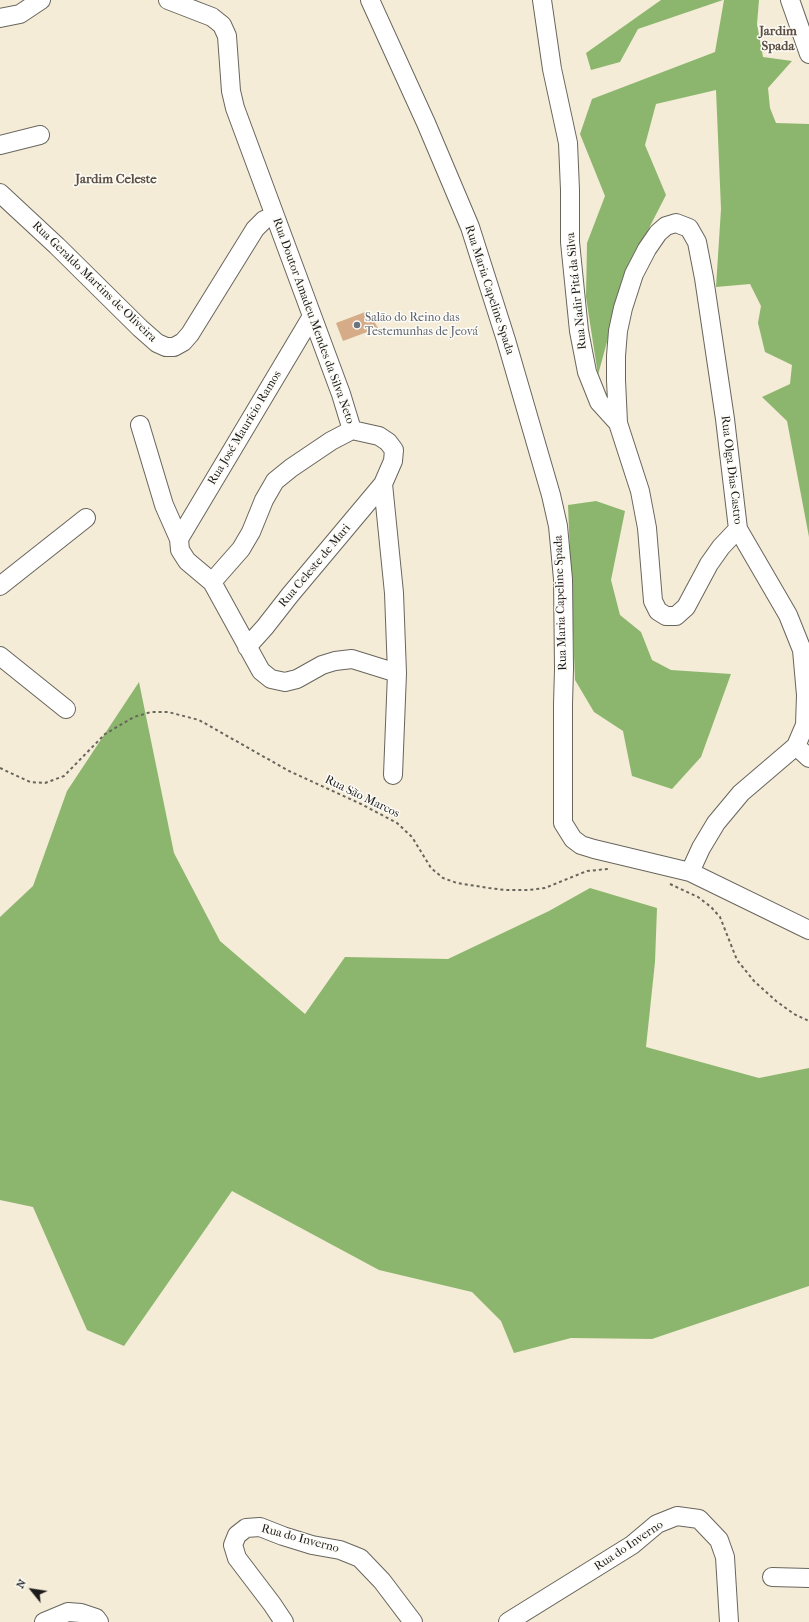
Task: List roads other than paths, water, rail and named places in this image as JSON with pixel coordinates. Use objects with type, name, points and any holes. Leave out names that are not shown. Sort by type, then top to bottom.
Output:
[{"type":"street","points":[[0,18],[20,14],[41,0]]},
{"type":"street","name":"Rua Doutor Amadeu Mendes da Silva Neto","points":[[168,0],[212,17],[222,26],[227,36],[231,91],[235,108],[312,316],[352,430],[379,436],[388,442],[394,450],[389,474],[383,484]]},
{"type":"street","name":"Rua Maria Capeline Spada","points":[[370,0],[426,123],[470,227],[506,340],[556,518],[563,579],[563,823],[573,839],[594,850],[690,872],[809,930]]},
{"type":"street","name":"Rua Nadir Pitá da Silva","points":[[542,0],[552,69],[568,143],[570,242],[579,331],[587,372],[600,402],[618,423],[640,491],[647,528],[653,601],[658,611],[666,616],[676,616],[686,607],[709,564],[721,547],[738,529]]},
{"type":"street","points":[[790,0],[809,54]]},
{"type":"street","points":[[0,145],[40,135]]},
{"type":"street","name":"Rua Geraldo Martins de Oliveira","points":[[0,193],[57,246],[140,328],[157,343],[166,347],[174,347],[184,342],[255,229],[264,220],[274,216]]},
{"type":"street","name":"Rua Olga Dias Castro","points":[[618,423],[616,380],[618,331],[623,308],[634,274],[647,249],[658,233],[666,226],[676,223],[689,228],[697,242],[704,278],[725,420],[738,529],[788,615],[802,650],[806,696],[805,725],[796,746],[741,793],[716,823],[701,848],[690,872]]},
{"type":"street","name":"Rua José Maurício Ramos","points":[[179,539],[312,316]]},
{"type":"street","points":[[140,425],[164,505],[179,539],[180,550],[186,561],[212,582],[262,671],[271,679],[284,682],[297,679],[322,665],[335,661],[352,660],[371,664],[397,674]]},
{"type":"street","points":[[212,582],[241,549],[251,532],[264,500],[275,481],[291,468],[331,441],[352,430]]},
{"type":"street","points":[[383,484],[394,592],[397,674],[393,775]]},
{"type":"street","name":"Rua Celeste de Mari","points":[[247,646],[265,627],[383,484]]},
{"type":"street","points":[[0,586],[86,518]]},
{"type":"street","points":[[0,656],[66,709]]},
{"type":"street","points":[[796,746],[809,758]]},
{"type":"street","name":"Rua do Inverno","points":[[508,1622],[632,1545],[657,1524],[677,1516],[699,1520],[720,1540],[725,1557],[729,1622]]},
{"type":"street","name":"Rua do Inverno","points":[[284,1622],[237,1558],[233,1545],[237,1535],[246,1528],[260,1527],[312,1545],[340,1550],[360,1558],[382,1581],[413,1622]]},
{"type":"street","points":[[772,1578],[809,1578]]},
{"type":"street","points":[[44,1622],[68,1612],[81,1612],[96,1618],[98,1622]]},
{"type":"place","name":"Salão do Reino das Testemunhas de Jeová","points":[[357,325]]},
{"type":"district","name":"Jardim Spada","points":[[778,40]]},
{"type":"district","name":"Jardim Celeste","points":[[116,180]]}]
